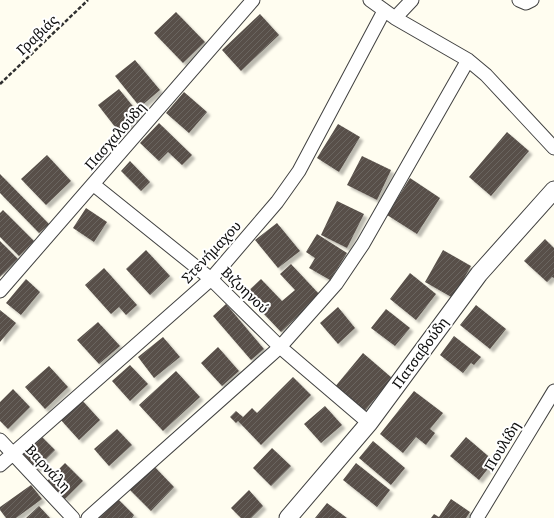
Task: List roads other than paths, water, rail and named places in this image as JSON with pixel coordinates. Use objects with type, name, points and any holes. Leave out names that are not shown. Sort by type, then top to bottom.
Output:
[{"type":"street","name":"Πασχαλούδη","points":[[0,291],[94,185],[253,0]]},
{"type":"street","points":[[370,0],[389,14],[468,60],[486,75],[554,148]]},
{"type":"street","name":"Στενήμαχου","points":[[0,465],[211,279],[289,187],[332,109],[389,14],[412,0]]},
{"type":"street","points":[[519,0],[526,3],[532,0]]},
{"type":"street","points":[[88,518],[280,347],[336,284],[350,265],[468,60]]},
{"type":"street","name":"Βιζυηνού","points":[[94,185],[211,279],[280,347],[369,423]]},
{"type":"street","name":"Πατσαβούδη","points":[[288,518],[369,423],[479,274],[554,190]]},
{"type":"street","name":"Πουλίδη","points":[[478,518],[554,391]]},
{"type":"street","name":"Βαρνάλη","points":[[0,440],[73,518]]}]
